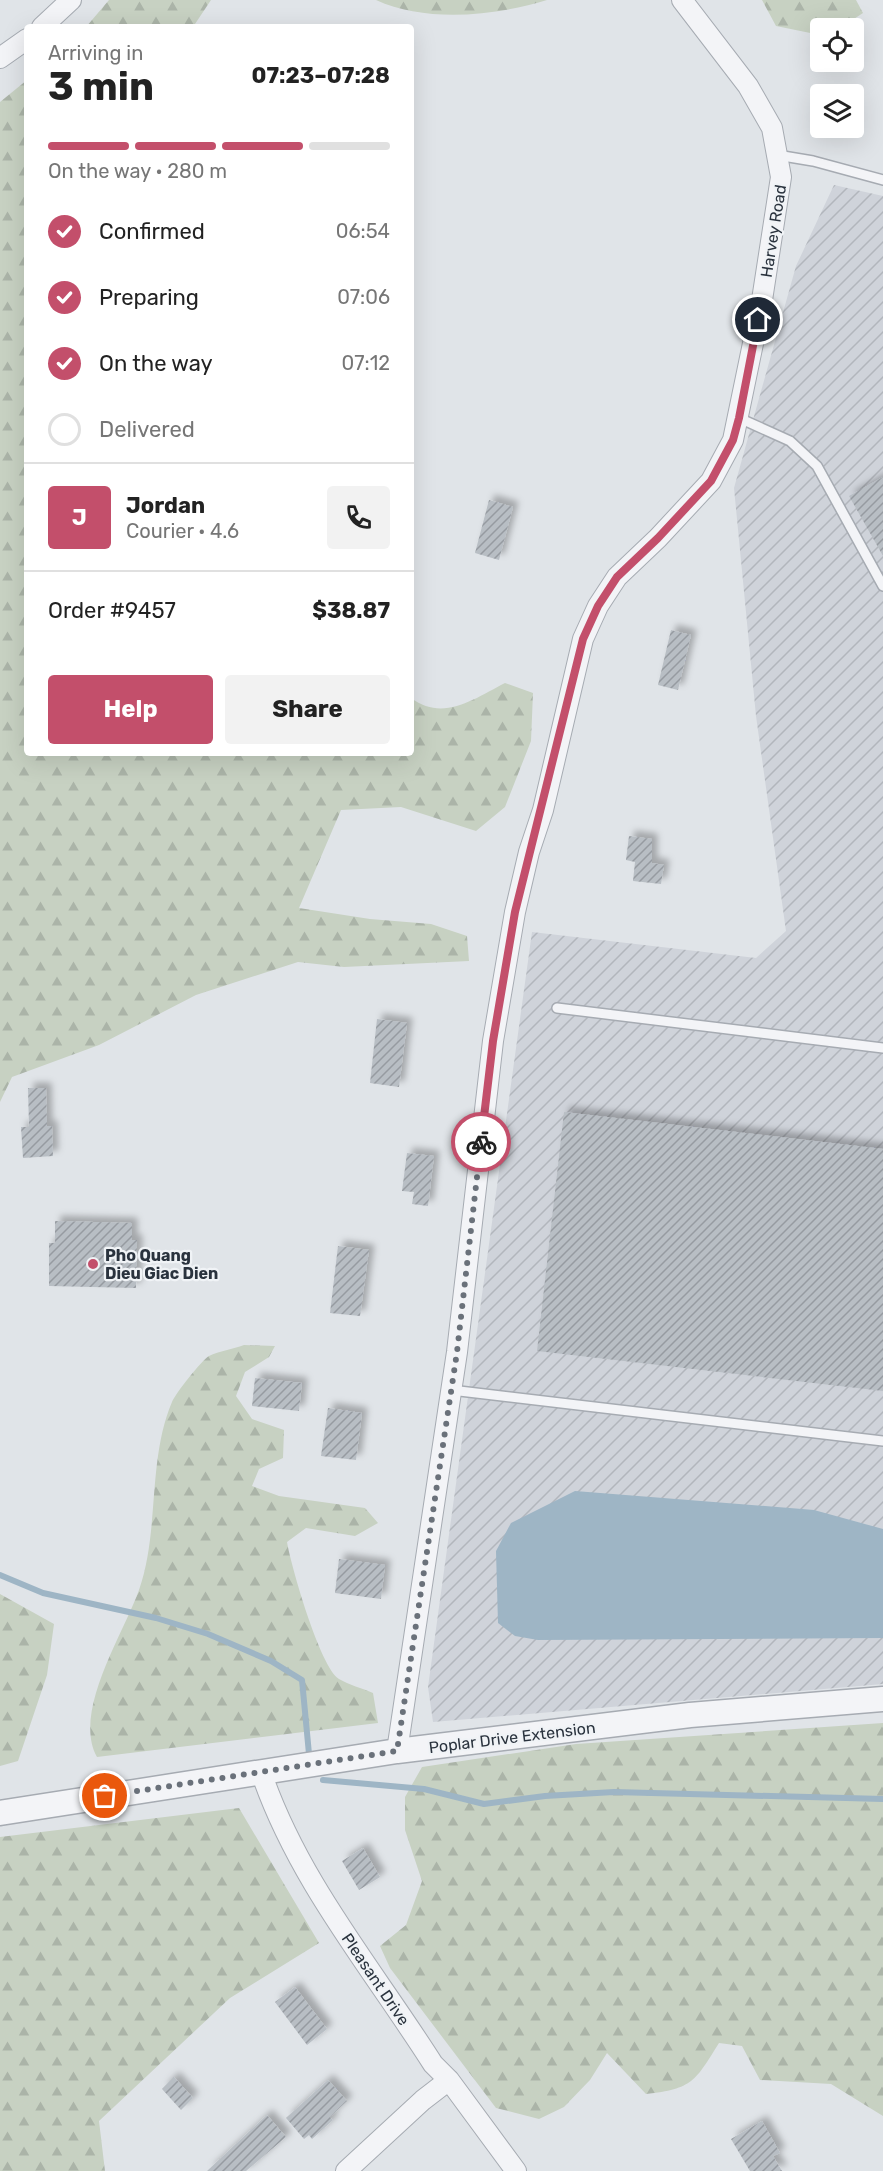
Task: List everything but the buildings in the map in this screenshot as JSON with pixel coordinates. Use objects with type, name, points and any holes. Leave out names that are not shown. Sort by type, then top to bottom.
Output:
[{"type":"street","points":[[45,24],[71,0]]},
{"type":"street","name":"Harvey Road","points":[[397,1751],[451,1390],[493,1041],[526,862],[543,810],[583,639],[598,606],[617,577],[658,538],[711,481],[733,440],[762,300],[781,177],[772,128],[748,86],[682,0]]},
{"type":"street","points":[[0,58],[24,41]]},
{"type":"street","name":"Poplar Drive Extension","points":[[0,1813],[397,1751],[690,1715],[883,1699]]},
{"type":"street","name":"Pleasant Drive","points":[[261,1772],[281,1825],[318,1893],[433,2064],[449,2080],[516,2171]]},
{"type":"street","points":[[346,2171],[423,2100],[449,2080]]},
{"type":"lane","points":[[777,155],[813,161],[883,180]]},
{"type":"lane","points":[[739,418],[790,441],[817,466],[883,586]]},
{"type":"lane","points":[[557,1008],[883,1048]]},
{"type":"lane","points":[[451,1390],[883,1442]]},
{"type":"shaded area","points":[[834,185],[883,196],[883,1684],[433,1722],[428,1687],[532,932],[756,958],[786,931],[756,716],[734,488],[796,266]]},
{"type":"green space","points":[[109,0],[211,0],[195,24],[89,24]]},
{"type":"green space","points":[[376,0],[547,0],[505,10],[461,15],[416,12]]},
{"type":"green space","points":[[762,0],[856,0],[863,13],[855,18],[810,18],[810,33],[776,26]]},
{"type":"green space","points":[[24,82],[24,756],[414,756],[414,700],[435,708],[458,706],[505,683],[533,693],[531,741],[505,807],[476,831],[401,807],[341,810],[299,908],[370,919],[431,924],[467,936],[469,961],[344,967],[298,962],[196,995],[99,1045],[12,1077],[0,1102],[0,102]]},
{"type":"green space","points":[[244,1345],[275,1346],[269,1357],[245,1372],[236,1396],[252,1419],[284,1430],[283,1458],[259,1469],[252,1486],[279,1496],[365,1508],[378,1523],[355,1536],[306,1528],[287,1542],[300,1593],[323,1656],[331,1671],[339,1679],[373,1693],[378,1723],[97,1757],[91,1739],[91,1718],[95,1696],[139,1590],[150,1544],[159,1448],[172,1402],[209,1356]]},
{"type":"green space","points":[[0,1594],[54,1624],[47,1675],[18,1761],[0,1766]]},
{"type":"green space","points":[[883,1723],[883,2116],[831,2084],[760,2080],[742,2046],[719,2043],[698,2075],[683,2086],[674,2089],[646,2094],[607,2053],[590,2080],[564,2107],[539,2119],[496,2108],[390,1968],[380,1946],[406,1925],[422,1881],[405,1830],[405,1797],[422,1767],[576,1744]]},
{"type":"green space","points":[[239,1808],[319,1943],[230,1998],[99,2121],[105,2171],[0,2171],[0,1837]]},
{"type":"water","points":[[575,1491],[814,1510],[883,1529],[883,1638],[538,1640],[515,1636],[498,1623],[496,1551],[511,1523]]},
{"type":"waterway","points":[[0,1575],[43,1593],[156,1618],[208,1634],[271,1661],[302,1680],[309,1754]]},
{"type":"waterway","points":[[323,1780],[424,1789],[484,1804],[545,1796],[614,1792],[883,1799]]},
{"type":"way so far","points":[[105,1796],[397,1751],[457,1352],[481,1142]]},
{"type":"place","name":"Pho Quang Dieu Giac Dien","points":[[93,1264]]},
{"type":"route","points":[[481,1142],[493,1041],[515,912],[529,852],[543,810],[583,639],[598,606],[617,577],[658,538],[711,481],[733,440],[758,320]]}]
